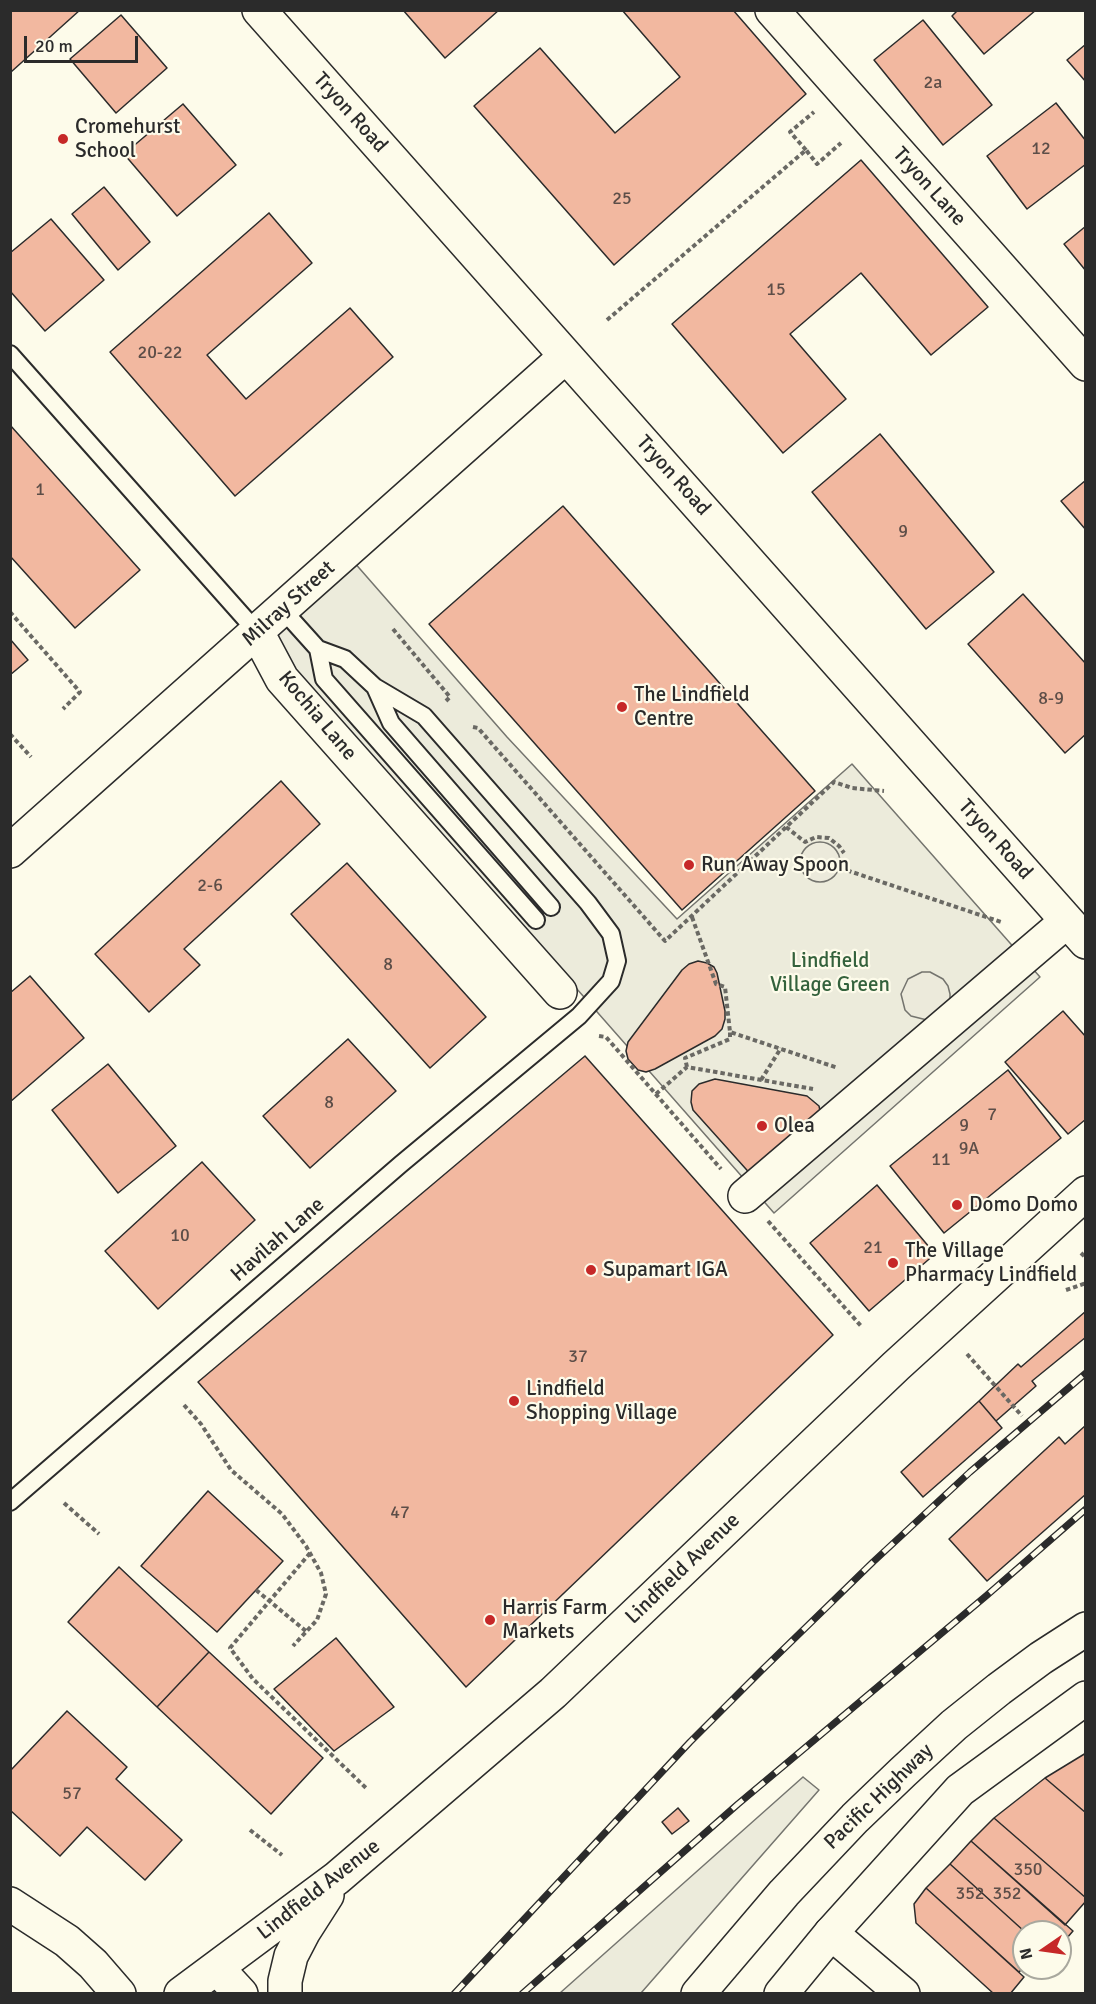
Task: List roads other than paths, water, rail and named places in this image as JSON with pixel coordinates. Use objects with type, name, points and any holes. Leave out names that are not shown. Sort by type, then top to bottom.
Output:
[{"type":"main road","name":"Tryon Road","points":[[259,10],[1076,932]]},
{"type":"main road","name":"Tryon Lane","points":[[772,10],[1086,364]]},
{"type":"main road","name":"Milray Street","points":[[10,851],[566,356]]},
{"type":"main road","name":"Kochia Lane","points":[[257,632],[282,679],[569,1004]]},
{"type":"main road","points":[[745,1196],[869,1090],[1076,932]]},
{"type":"main road","name":"Lindfield Avenue","points":[[181,1994],[337,1878],[554,1693],[896,1365],[1086,1192]]},
{"type":"main road","name":"Pacific Highway","points":[[698,1994],[784,1893],[887,1787],[954,1725],[1041,1658],[1086,1629]]},
{"type":"main road","points":[[781,1994],[831,1933],[960,1790],[1086,1698]]},
{"type":"main road","points":[[285,1994],[285,1981],[291,1956],[337,1878]]},
{"type":"main road","points":[[10,1904],[67,1941],[93,1964],[119,1994]]},
{"type":"main road","points":[[831,1933],[903,1994]]},
{"type":"main road","points":[[217,1968],[241,1994]]},
{"type":"lane","name":"Kochia Lane","points":[[10,354],[257,632]]},
{"type":"lane","points":[[282,609],[318,649],[345,659],[375,687],[391,723],[551,907]]},
{"type":"lane","points":[[318,649],[324,679],[536,920]]},
{"type":"lane","name":"Havilah Lane","points":[[10,1502],[401,1164],[569,1004],[611,981],[617,961],[611,934],[588,903],[424,716],[375,687]]},
{"type":"railway","points":[[454,1994],[690,1742],[761,1671],[970,1472],[1086,1373]]},
{"type":"railway","points":[[522,1994],[738,1804],[1086,1509]]},
{"type":"place","name":"Cromehurst School","points":[[63,139]]},
{"type":"place","name":"The Lindfield Centre","points":[[622,707]]},
{"type":"place","name":"Run Away Spoon","points":[[689,865]]},
{"type":"place","name":"Olea","points":[[762,1126]]},
{"type":"place","name":"Domo Domo","points":[[957,1205]]},
{"type":"place","name":"The Village Pharmacy Lindfield","points":[[893,1263]]},
{"type":"place","name":"Supamart IGA","points":[[591,1270]]},
{"type":"place","name":"Lindfield Shopping Village","points":[[514,1401]]},
{"type":"place","name":"Harris Farm Markets","points":[[490,1620]]},
{"type":"park label","name":"Lindfield Village Green","points":[[830,973]]}]
